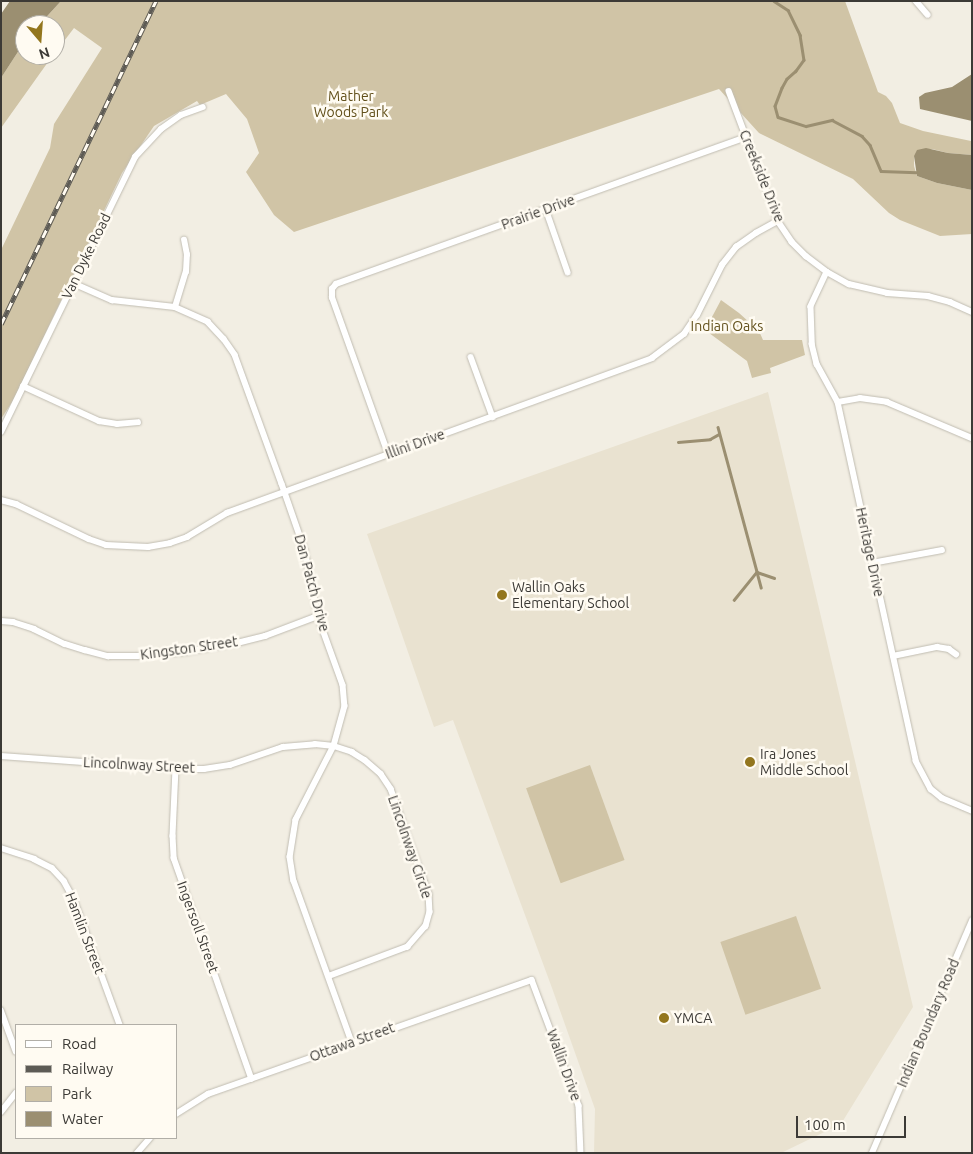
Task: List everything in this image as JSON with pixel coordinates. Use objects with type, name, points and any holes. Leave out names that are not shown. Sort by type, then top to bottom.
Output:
[{"type":"street","points":[[916,1],[928,15]]},
{"type":"street","name":"Creekside Drive","points":[[730,91],[778,221],[792,242],[806,256],[827,272],[849,284],[888,293],[928,296],[950,302],[972,312]]},
{"type":"street","name":"Van Dyke Road","points":[[1,432],[135,157],[161,129],[181,115],[203,107]]},
{"type":"street","name":"Prairie Drive","points":[[388,454],[332,298],[332,289],[336,284],[746,137]]},
{"type":"street","points":[[546,209],[568,272]]},
{"type":"street","name":"Illini Drive","points":[[1,500],[16,504],[98,542],[126,547],[148,547],[170,543],[187,537],[227,513],[652,358],[684,334],[697,316],[722,265],[736,247],[756,232],[778,221]]},
{"type":"street","points":[[175,307],[186,272],[187,255],[184,240]]},
{"type":"street","name":"Heritage Drive","points":[[827,272],[811,307],[812,344],[817,364],[838,402],[916,761],[930,789],[942,798],[972,811]]},
{"type":"street","name":"Dan Patch Drive","points":[[73,283],[112,300],[175,307],[208,322],[235,356],[285,491],[305,550],[318,616],[343,685],[345,706],[334,746],[296,820],[290,857],[294,880],[330,976],[352,1042]]},
{"type":"street","points":[[471,357],[492,417]]},
{"type":"street","points":[[23,386],[99,421],[117,424],[138,422]]},
{"type":"street","points":[[838,402],[860,398],[887,402],[972,438]]},
{"type":"street","points":[[872,563],[942,550]]},
{"type":"street","name":"Kingston Street","points":[[1,621],[13,622],[34,629],[65,644],[84,650],[108,656],[137,656],[186,652],[265,636],[318,616]]},
{"type":"street","points":[[893,656],[937,647],[956,654]]},
{"type":"street","name":"Lincolnway Street","points":[[1,756],[176,769],[230,765],[283,747],[299,744],[334,746]]},
{"type":"street","name":"Lincolnway Circle","points":[[330,976],[408,947],[426,926],[430,912],[430,894],[391,789],[381,774],[365,760],[352,752],[334,746]]},
{"type":"street","name":"Ingersoll Street","points":[[176,769],[174,858],[252,1078]]},
{"type":"street","name":"Hamlin Street","points":[[1,848],[34,859],[52,868],[64,881],[74,899],[120,1024]]},
{"type":"street","name":"Indian Boundary Road","points":[[872,1153],[972,920]]},
{"type":"street","name":"Ottawa Street","points":[[178,1113],[208,1094],[532,980]]},
{"type":"street","name":"Wallin Drive","points":[[532,980],[579,1106],[581,1153]]},
{"type":"street","points":[[1,1010],[15,1048]]},
{"type":"street","points":[[1,1112],[15,1094]]},
{"type":"street","points":[[137,1153],[149,1139]]},
{"type":"shaded area","points":[[768,392],[913,1007],[841,1124],[781,1153],[594,1153],[595,1109],[552,988],[453,720],[434,727],[367,534]]},
{"type":"green space","name":"Mather Woods Park","points":[[61,1],[845,1],[878,92],[886,96],[892,103],[900,123],[923,131],[971,141],[972,155],[948,153],[932,149],[914,156],[914,166],[917,176],[937,183],[972,190],[972,234],[940,236],[900,220],[889,213],[853,179],[759,133],[719,89],[294,232],[274,215],[246,172],[259,153],[247,119],[226,94],[200,105],[197,101],[154,126],[122,173],[14,399],[1,419],[1,250],[50,148],[54,124],[102,48],[74,28],[65,40],[65,15],[48,15]]},
{"type":"green space","points":[[15,56],[15,65],[46,65],[1,128],[1,78]]},
{"type":"green space","name":"Indian Oaks","points":[[721,300],[759,331],[763,340],[802,340],[805,355],[770,368],[771,373],[752,378],[747,361],[705,330]]},
{"type":"green space","points":[[590,765],[625,860],[561,883],[526,788]]},
{"type":"green space","points":[[796,916],[821,989],[745,1015],[720,942]]},
{"type":"water","points":[[10,1],[61,1],[48,15],[15,15],[15,56],[1,78],[1,14]]},
{"type":"water","points":[[972,74],[972,121],[920,109],[919,97],[925,93],[952,87]]},
{"type":"water","points":[[926,148],[948,153],[972,155],[972,190],[937,183],[917,176],[914,156],[917,150]]},
{"type":"waterway","points":[[774,1],[788,10],[800,35],[804,60],[787,79],[782,88],[775,106],[778,117],[806,126],[832,120],[862,136],[870,145],[881,171],[916,172]]},
{"type":"waterway","points":[[718,427],[757,572],[734,600]]},
{"type":"waterway","points":[[678,442],[710,439],[719,434]]},
{"type":"waterway","points":[[757,572],[774,578]]},
{"type":"waterway","points":[[757,572],[761,587]]},
{"type":"railway","points":[[1,324],[156,1]]},
{"type":"place","name":"Wallin Oaks Elementary School","points":[[502,595]]},
{"type":"place","name":"Ira Jones Middle School","points":[[750,762]]},
{"type":"place","name":"YMCA","points":[[664,1018]]}]
